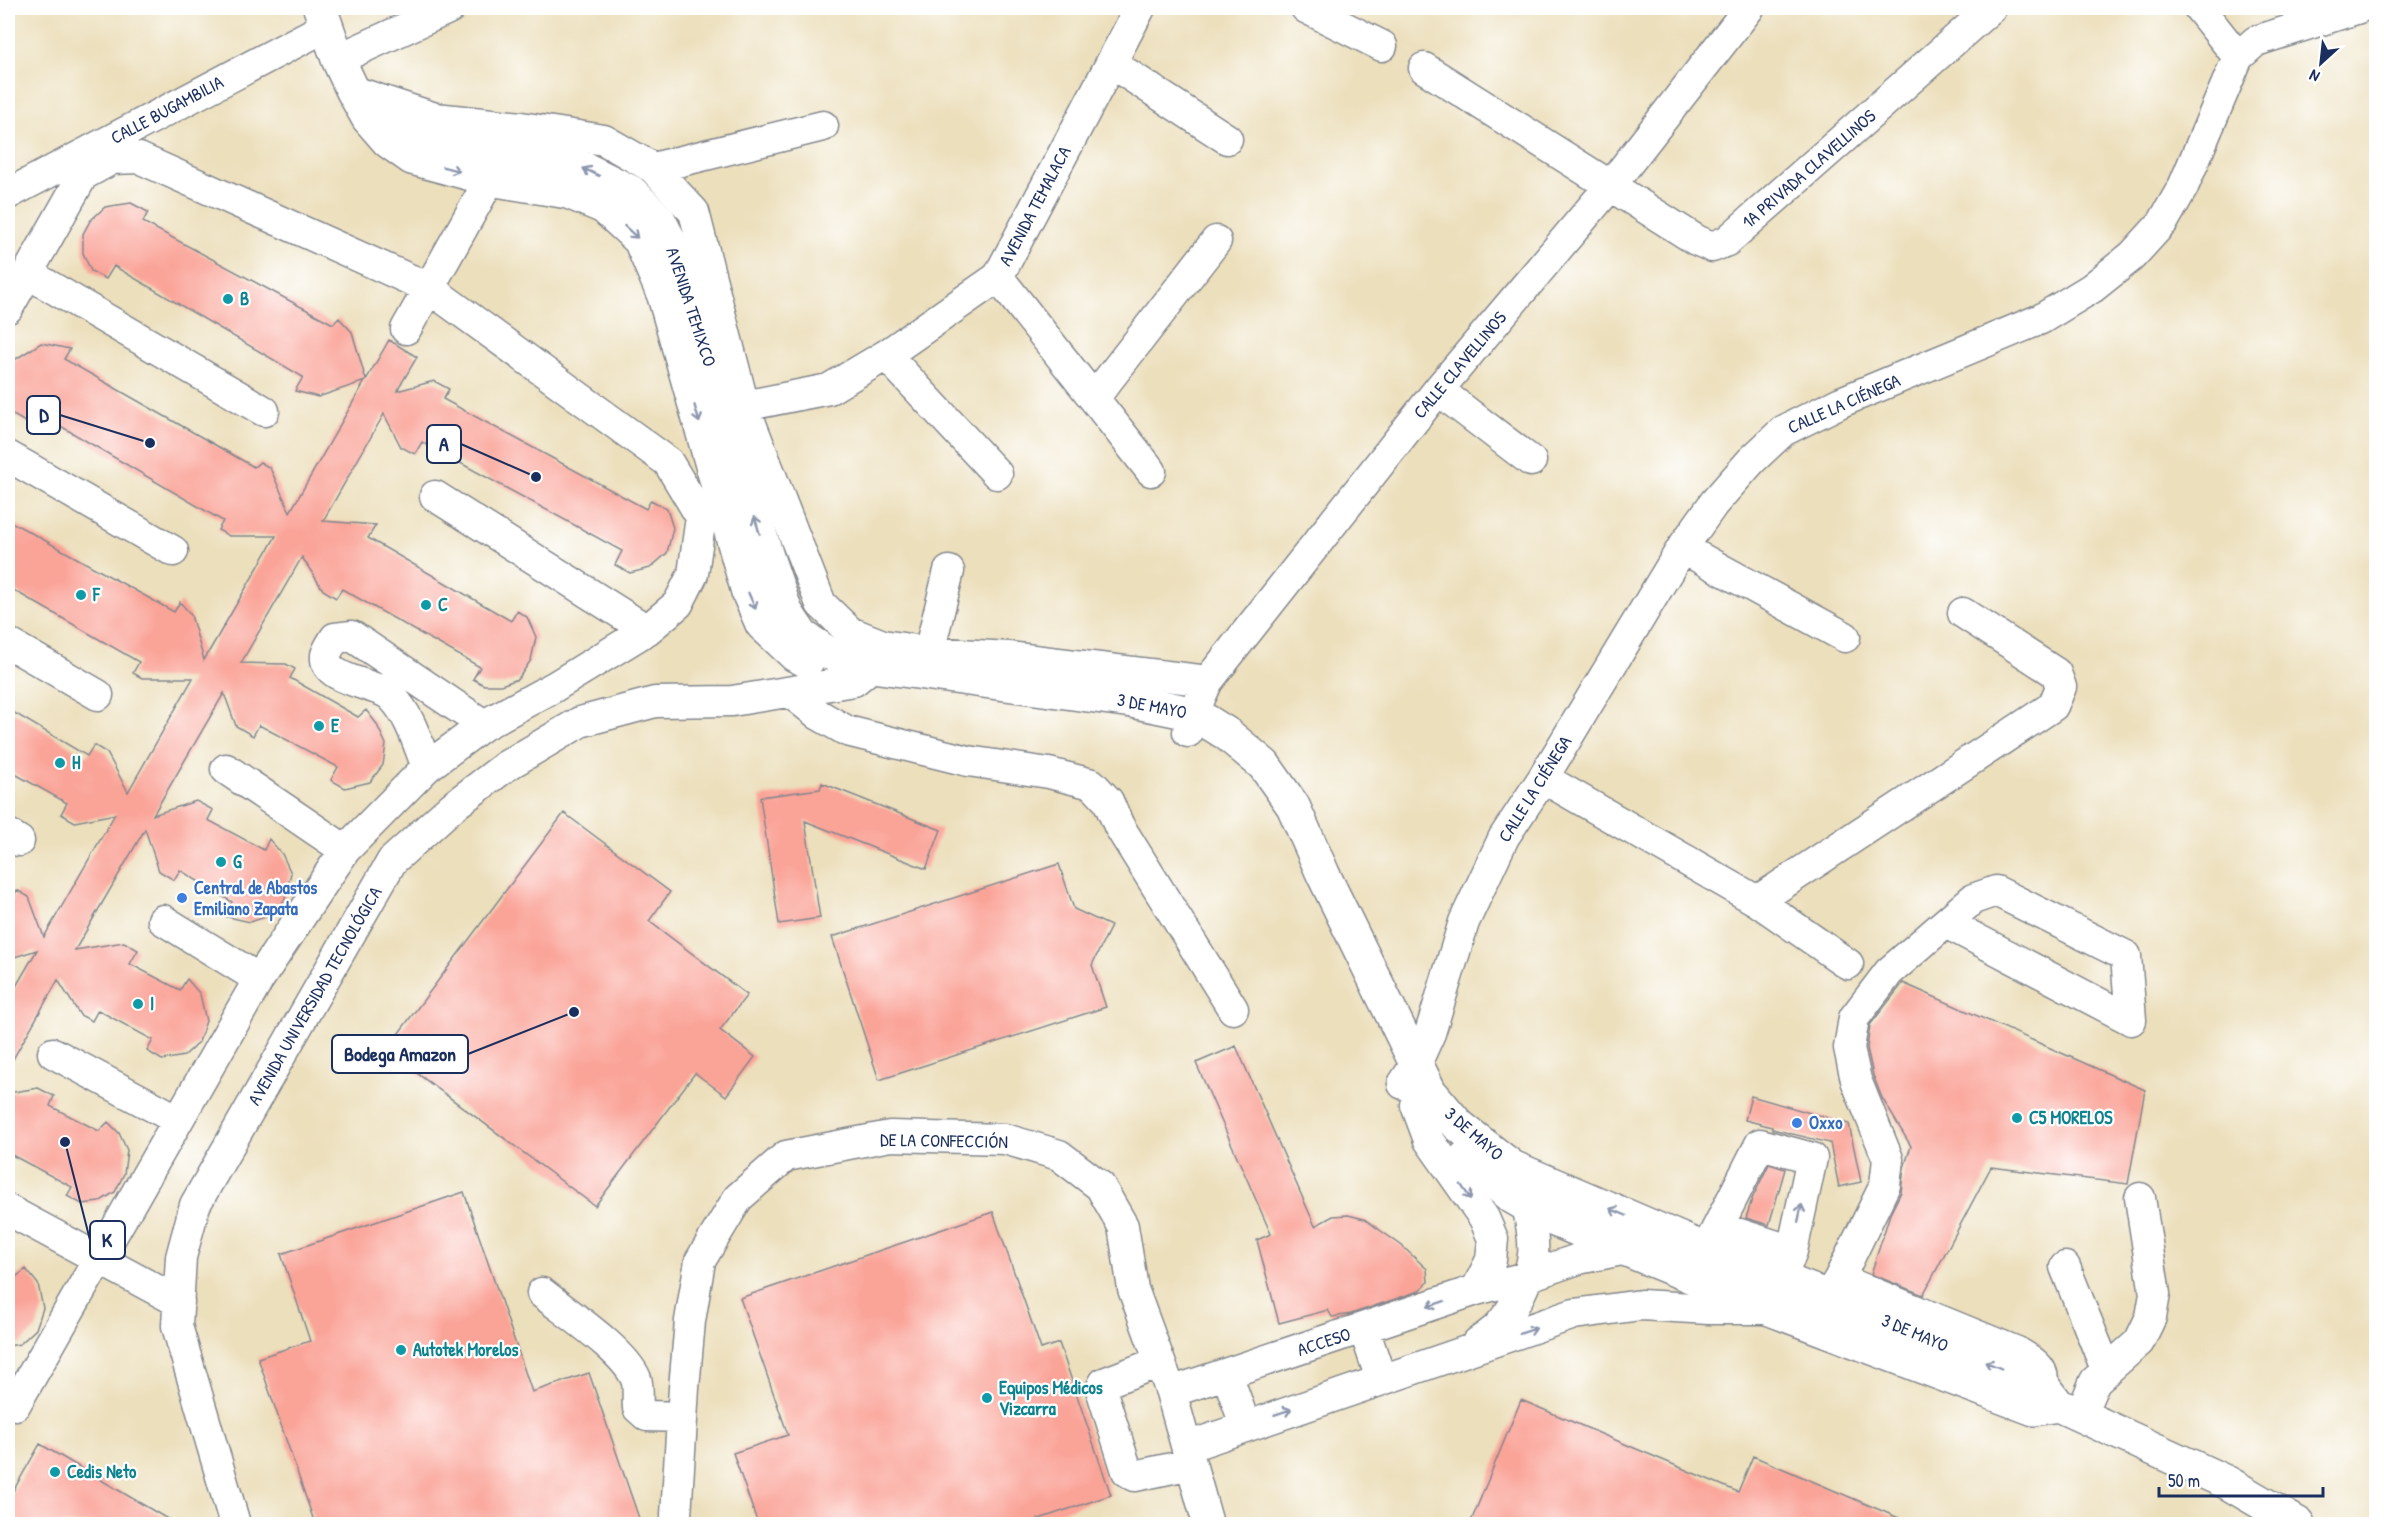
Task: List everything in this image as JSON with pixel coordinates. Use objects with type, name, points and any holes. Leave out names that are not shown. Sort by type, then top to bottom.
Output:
[{"type":"main road","points":[[324,17],[338,59],[361,105]]},
{"type":"main road","name":"AVENIDA TEMIXCO","points":[[361,105],[424,140],[495,166],[573,163],[631,192],[659,220],[676,253],[766,557],[786,612],[802,636]]},
{"type":"main road","points":[[495,166],[604,207],[640,240],[664,296],[748,592],[762,624],[795,655],[836,677],[870,664],[887,688],[1160,722],[1192,723]]},
{"type":"main road","name":"3 DE MAYO","points":[[802,636],[828,653],[870,664],[927,663],[1132,701],[1227,734],[1264,765],[1293,806],[1412,1085],[1430,1092],[1458,1125],[1518,1170],[1673,1235],[1705,1251],[1787,1265],[2054,1404],[2228,1483],[2298,1524]]},
{"type":"main road","points":[[1412,1085],[1452,1145],[1509,1195],[1545,1216],[1628,1249],[1705,1251],[1770,1309],[2054,1404]]},
{"type":"street","points":[[338,59],[450,8]]},
{"type":"street","name":"AVENIDA TEMALACA","points":[[744,406],[829,389],[886,355],[998,277],[1140,8]]},
{"type":"street","points":[[1306,8],[1382,46]]},
{"type":"street","name":"1A PRIVADA CLAVELLINOS","points":[[1424,68],[1696,240],[1712,247],[1727,241],[1991,8]]},
{"type":"street","points":[[2199,8],[2238,57]]},
{"type":"street","name":"CALLE LA CIÉNEGA","points":[[1412,1085],[1464,922],[1504,837],[1543,778],[1682,548],[1714,503],[1751,461],[1783,431],[1841,402],[2041,320],[2092,288],[2132,255],[2163,222],[2182,187],[2238,57],[2256,41],[2359,8]]},
{"type":"street","name":"CALLE CLAVELLINOS","points":[[1192,723],[1208,681],[1438,390],[1611,185],[1738,10]]},
{"type":"street","name":"CALLE BUGAMBILIA","points":[[8,194],[324,17]]},
{"type":"street","points":[[1111,63],[1227,139]]},
{"type":"street","points":[[361,105],[435,118],[521,127],[604,140],[653,168],[694,212],[744,406],[821,604],[850,632],[870,664]]},
{"type":"street","points":[[653,168],[823,126]]},
{"type":"street","points":[[8,215],[112,159],[139,158],[429,288],[668,462],[701,517],[693,574],[678,604],[647,630],[554,687],[484,725],[427,767],[345,850],[259,979],[15,1405],[8,1400]]},
{"type":"street","points":[[406,329],[495,166]]},
{"type":"street","points":[[8,308],[83,175]]},
{"type":"street","points":[[1094,398],[1216,241]]},
{"type":"street","points":[[27,273],[264,411]]},
{"type":"street","points":[[998,277],[1151,471]]},
{"type":"street","points":[[886,355],[996,474]]},
{"type":"street","points":[[1438,390],[1531,461]]},
{"type":"street","points":[[8,456],[172,551]]},
{"type":"street","points":[[435,496],[647,630]]},
{"type":"street","points":[[1682,548],[1845,637]]},
{"type":"street","points":[[949,571],[927,663],[1008,657],[1208,681]]},
{"type":"street","points":[[1756,901],[2053,706],[2061,687],[2056,673],[1963,613]]},
{"type":"street","points":[[427,767],[408,716],[390,695],[342,677],[328,665],[326,654],[335,638],[352,636],[484,725]]},
{"type":"street","points":[[8,643],[98,695]]},
{"type":"street","name":"AVENIDA UNIVERSIDAD TECNOLÓGICA","points":[[235,1524],[177,1326],[181,1257],[195,1206],[392,861],[452,807],[497,773],[580,722],[655,702],[732,701],[790,692],[870,664]]},
{"type":"street","points":[[790,692],[819,715],[847,731],[968,761],[1049,773],[1092,784],[1108,801],[1119,826],[1233,1010]]},
{"type":"street","points":[[226,769],[345,850]]},
{"type":"street","points":[[1543,778],[1756,901],[1848,964]]},
{"type":"street","points":[[1806,1322],[1833,1288],[1884,1185],[1888,1159],[1856,1080],[1849,1048],[1854,1018],[1890,972],[1973,899],[1996,891],[2126,956],[2131,1020],[1946,923]]},
{"type":"street","points":[[163,920],[259,979]]},
{"type":"street","points":[[53,1053],[178,1120]]},
{"type":"street","points":[[1412,1085],[1429,1140],[1484,1218],[1493,1239],[1491,1260],[1476,1290]]},
{"type":"street","name":"DE LA CONFECCIÓN","points":[[678,1524],[676,1515],[690,1321],[700,1261],[738,1198],[786,1156],[890,1137],[1005,1139],[1059,1155],[1100,1186],[1123,1226],[1133,1289],[1171,1392],[1208,1524]]},
{"type":"street","points":[[1159,1362],[1104,1383],[1101,1389],[1127,1471],[1135,1476],[1189,1455],[1245,1425],[1575,1314],[1641,1305],[1709,1309],[1770,1309],[1787,1265],[1812,1158],[1760,1144],[1705,1251]]},
{"type":"street","points":[[1468,1350],[1496,1329],[1513,1305],[1526,1277],[1533,1254],[1528,1206],[1518,1170]]},
{"type":"street","points":[[2054,1404],[2095,1381],[2139,1342],[2151,1317],[2155,1293],[2140,1198]]},
{"type":"street","points":[[8,1210],[178,1302]]},
{"type":"street","name":"ACCESO","points":[[1171,1392],[1476,1290],[1526,1277],[1578,1259],[1628,1249],[1673,1235]]},
{"type":"street","points":[[2065,1267],[2106,1370]]},
{"type":"street","points":[[542,1293],[590,1330],[624,1362],[636,1380],[638,1408],[647,1416],[682,1417]]},
{"type":"street","points":[[1364,1329],[1381,1379]]},
{"type":"street","points":[[1227,1374],[1245,1425]]},
{"type":"building","points":[[131,203],[148,212],[143,222],[333,324],[339,318],[352,332],[366,380],[389,340],[417,357],[397,391],[434,381],[449,389],[443,399],[646,509],[651,500],[667,509],[673,528],[667,553],[650,568],[630,573],[615,565],[622,551],[422,442],[415,454],[401,447],[384,414],[323,521],[376,525],[368,538],[511,621],[517,611],[527,617],[536,637],[531,660],[518,679],[501,685],[484,685],[473,679],[480,667],[342,589],[336,598],[323,590],[302,557],[241,663],[286,664],[295,669],[290,678],[358,717],[366,710],[376,723],[386,744],[383,765],[370,782],[345,788],[331,780],[338,767],[259,725],[253,736],[236,726],[224,693],[153,815],[196,801],[213,810],[208,820],[264,850],[269,839],[282,854],[291,873],[285,899],[272,915],[250,922],[224,916],[232,902],[180,870],[174,880],[159,871],[145,829],[75,950],[124,942],[138,950],[130,964],[180,990],[187,979],[200,994],[206,1021],[199,1042],[184,1056],[162,1060],[147,1051],[153,1040],[98,1010],[92,1021],[80,1015],[58,980],[8,1068],[8,1000],[37,950],[8,959],[8,907],[17,890],[29,897],[44,937],[115,814],[75,822],[61,814],[67,803],[8,770],[8,709],[87,756],[94,745],[107,753],[128,792],[193,678],[142,678],[133,673],[139,662],[8,587],[8,520],[174,612],[180,602],[191,615],[204,660],[276,536],[229,536],[218,530],[223,521],[35,411],[27,423],[13,415],[8,408],[8,364],[41,343],[70,349],[64,359],[254,467],[260,462],[270,468],[290,512],[365,381],[318,397],[295,391],[303,377],[114,266],[106,279],[91,271],[83,253],[83,234],[90,221],[105,207]]},
{"type":"building","points":[[822,783],[941,830],[926,869],[805,821],[820,918],[779,924],[760,797],[820,789]]},
{"type":"building","points":[[564,813],[670,892],[649,921],[747,995],[720,1030],[755,1057],[726,1096],[695,1073],[595,1206],[386,1050]]},
{"type":"building","points":[[1059,864],[1074,909],[1111,926],[1092,965],[1106,1007],[879,1080],[832,937]]},
{"type":"building","name":"C5 MORELOS","points":[[1903,983],[2145,1090],[2128,1184],[1991,1167],[1923,1295],[1871,1274],[1890,1214],[1901,1192],[1904,1168],[1911,1146],[1882,1098],[1873,1075],[1867,1048],[1870,1025]]},
{"type":"building","points":[[1236,1046],[1315,1226],[1333,1216],[1348,1215],[1364,1219],[1401,1245],[1427,1269],[1428,1282],[1419,1291],[1351,1314],[1332,1317],[1328,1310],[1279,1323],[1257,1240],[1271,1234],[1196,1063]]},
{"type":"building","points":[[38,1088],[54,1096],[50,1106],[99,1131],[108,1122],[119,1133],[127,1150],[124,1174],[115,1192],[99,1202],[82,1204],[67,1196],[72,1187],[8,1153],[8,1093]]},
{"type":"building","points":[[1751,1096],[1849,1124],[1861,1182],[1839,1187],[1830,1143],[1745,1120]]},
{"type":"building","points":[[1769,1164],[1785,1169],[1769,1225],[1746,1218],[1752,1199]]},
{"type":"building","name":"Autotek Morelos","points":[[464,1192],[532,1392],[589,1373],[641,1524],[315,1524],[258,1358],[310,1341],[281,1254]]},
{"type":"building","points":[[993,1212],[1041,1349],[1059,1343],[1111,1495],[1024,1524],[758,1524],[733,1453],[788,1435],[740,1298]]},
{"type":"building","points":[[26,1269],[38,1284],[43,1308],[36,1329],[20,1344],[8,1346],[8,1271],[17,1276]]},
{"type":"building","points":[[1521,1400],[1738,1492],[1753,1456],[1913,1524],[1470,1524]]},
{"type":"building","name":"Cedis Neto","points":[[40,1444],[176,1524],[8,1524],[8,1500]]},
{"type":"place","name":"B","points":[[228,299]]},
{"type":"place","name":"D","points":[[150,443]]},
{"type":"place","name":"A","points":[[536,477]]},
{"type":"place","name":"F","points":[[81,595]]},
{"type":"place","name":"C","points":[[426,605]]},
{"type":"place","name":"E","points":[[319,726]]},
{"type":"place","name":"H","points":[[60,763]]},
{"type":"place","name":"G","points":[[221,862]]},
{"type":"place","name":"Central de Abastos Emiliano Zapata","points":[[182,898]]},
{"type":"place","name":"I","points":[[138,1004]]},
{"type":"place","name":"Bodega Amazon","points":[[574,1012]]},
{"type":"place","name":"C5 MORELOS","points":[[2017,1118]]},
{"type":"place","name":"Oxxo","points":[[1797,1123]]},
{"type":"place","name":"K","points":[[65,1142]]},
{"type":"place","name":"Autotek Morelos","points":[[401,1350]]},
{"type":"place","name":"Equipos Médicos Vizcarra","points":[[987,1398]]},
{"type":"place","name":"Cedis Neto","points":[[55,1472]]}]
